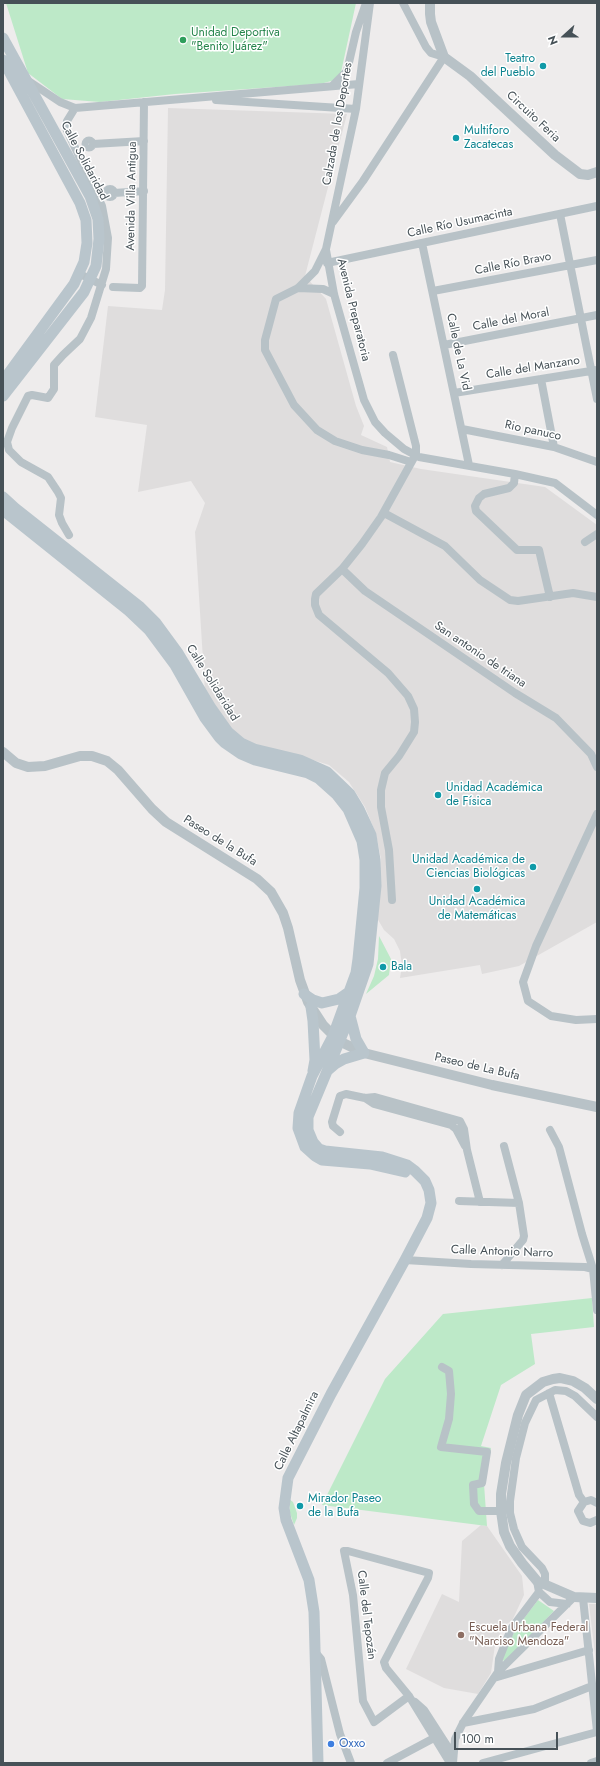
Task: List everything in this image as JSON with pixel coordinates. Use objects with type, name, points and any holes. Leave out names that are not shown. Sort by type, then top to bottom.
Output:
[{"type":"main road","name":"Calle Solidaridad","points":[[3,38],[90,196],[96,211],[99,228],[99,251],[96,266],[84,292],[3,396]]},
{"type":"main road","name":"Calle Solidaridad","points":[[3,60],[80,203],[86,220],[88,243],[80,274],[74,284],[3,380]]},
{"type":"main road","name":"Calle Solidaridad","points":[[3,497],[139,606],[156,623],[178,653],[221,724],[234,738],[254,749],[300,760],[319,768],[336,780],[354,801],[371,835],[375,860],[376,886],[368,964],[350,1016],[336,1038]]},
{"type":"main road","name":"Calle Solidaridad","points":[[3,510],[129,611],[149,630],[158,640],[175,665],[205,718],[219,737],[241,754],[255,760],[308,773],[318,778],[330,787],[343,802],[360,835],[365,860],[365,888],[360,947],[356,973],[336,1038]]},
{"type":"main road","points":[[304,994],[313,1000],[322,1003],[339,1000],[349,992]]},
{"type":"main road","points":[[311,1008],[315,1060],[312,1076],[297,1122],[302,1142],[312,1154],[325,1161],[360,1163],[393,1168],[425,1181]]},
{"type":"main road","points":[[328,1070],[344,1059],[364,1053],[356,1039],[350,1016]]},
{"type":"main road","points":[[336,1038],[328,1070],[308,1117],[308,1130],[313,1142],[319,1149],[325,1151],[375,1156],[399,1162],[415,1171],[425,1181]]},
{"type":"main road","points":[[312,1076],[336,1038]]},
{"type":"main road","name":"Calle Altapalmira","points":[[318,1763],[314,1612],[309,1580],[286,1520],[284,1508],[288,1478],[331,1394],[405,1260],[430,1211],[431,1197],[425,1181]]},
{"type":"street","points":[[332,86],[347,70],[356,32],[366,3]]},
{"type":"street","name":"Calzada de los Deportes","points":[[326,249],[356,109],[370,3]]},
{"type":"street","points":[[403,3],[426,47],[431,53],[444,56]]},
{"type":"street","points":[[430,3],[431,22],[444,56]]},
{"type":"street","points":[[331,224],[363,181],[444,56]]},
{"type":"street","name":"Circuito Feria","points":[[444,56],[470,76],[554,154],[580,174],[588,175],[597,172]]},
{"type":"street","points":[[25,78],[60,102],[75,108],[359,84]]},
{"type":"street","points":[[187,98],[356,109]]},
{"type":"street","name":"Avenida Villa Antigua","points":[[112,287],[140,288],[142,286],[144,102]]},
{"type":"street","points":[[68,535],[59,515],[61,498],[48,476],[21,462],[10,450],[7,442],[12,428],[28,396],[32,395],[48,398],[54,389],[54,365],[62,355],[80,339],[91,318],[106,269],[106,223],[102,206],[96,190],[74,148],[66,128],[67,121],[75,108]]},
{"type":"street","points":[[93,144],[144,141]]},
{"type":"street","points":[[114,192],[144,191]]},
{"type":"street","name":"Calle Río Usumacinta","points":[[328,263],[597,206]]},
{"type":"street","points":[[560,214],[581,318],[594,373],[597,399]]},
{"type":"street","name":"Calle de La Vid","points":[[422,243],[469,465]]},
{"type":"street","name":"Avenida Preparatoria","points":[[326,249],[334,294],[364,400],[375,422],[385,433],[404,449],[416,454],[419,457],[469,465],[555,483],[597,515]]},
{"type":"street","name":"Avenida Preparatoria","points":[[326,249],[315,271],[298,288],[281,295],[276,299],[265,340],[265,350],[294,405],[317,430],[336,441],[362,450],[389,455],[411,462]]},
{"type":"street","name":"Calle Río Bravo","points":[[433,291],[597,260]]},
{"type":"street","points":[[80,274],[102,285]]},
{"type":"street","points":[[298,288],[323,289],[334,294]]},
{"type":"street","name":"Calle del Moral","points":[[444,345],[597,315]]},
{"type":"street","points":[[392,900],[389,850],[381,807],[381,790],[385,773],[399,756],[414,732],[414,709],[408,696],[388,673],[358,646],[323,619],[319,615],[315,605],[316,594],[342,569],[384,513],[416,454],[416,446],[393,355]]},
{"type":"street","name":"Calle del Manzano","points":[[454,393],[541,379],[594,373]]},
{"type":"street","points":[[541,379],[554,447]]},
{"type":"street","name":"Rio panuco","points":[[462,429],[554,447],[597,462]]},
{"type":"street","points":[[515,474],[514,483],[509,488],[484,494],[479,498],[475,506],[476,511],[517,550],[539,550],[550,597]]},
{"type":"street","points":[[384,513],[444,546],[480,580],[504,597],[518,601],[573,593],[597,596]]},
{"type":"street","points":[[585,542],[597,534]]},
{"type":"street","name":"San antonio de triana","points":[[342,569],[365,591],[515,693],[556,718],[591,754],[597,767]]},
{"type":"street","name":"Paseo de la Bufa","points":[[3,752],[11,759],[28,767],[45,766],[80,756],[92,756],[107,761],[118,770],[152,809],[166,822],[257,879],[271,892],[283,912],[304,994],[311,1008],[323,1025],[336,1038],[353,1048]]},
{"type":"street","points":[[597,814],[536,946],[523,982],[528,1001],[551,1016],[576,1020],[597,1019]]},
{"type":"street","name":"Paseo de La Bufa","points":[[353,1048],[364,1053],[492,1085],[597,1107]]},
{"type":"street","points":[[340,1132],[333,1126],[332,1122],[340,1096],[346,1094],[365,1098],[374,1104],[451,1125],[456,1129],[467,1150],[480,1202]]},
{"type":"street","points":[[550,1130],[559,1147],[582,1234],[595,1271],[597,1310]]},
{"type":"street","points":[[502,1265],[523,1240],[524,1236],[520,1203],[504,1146]]},
{"type":"street","points":[[459,1201],[520,1203]]},
{"type":"street","name":"Calle Antonio Narro","points":[[405,1260],[502,1265],[573,1266],[595,1271]]},
{"type":"street","points":[[442,1367],[449,1371],[451,1394],[449,1419],[441,1447],[487,1452],[482,1483],[473,1485],[474,1504],[479,1511],[501,1511]]},
{"type":"street","points":[[597,1399],[585,1388],[572,1381],[560,1378],[553,1378],[543,1382],[526,1395],[518,1415],[506,1463],[501,1511],[504,1532],[510,1546],[541,1586],[575,1600],[597,1598]]},
{"type":"street","points":[[496,1675],[499,1659],[511,1629],[541,1586],[545,1574],[542,1568],[522,1547],[517,1538],[510,1513],[510,1501],[516,1458],[529,1413],[536,1400],[555,1390],[566,1390],[575,1396],[597,1417]]},
{"type":"street","points":[[549,1393],[579,1495],[584,1502]]},
{"type":"street","points":[[597,1503],[591,1500],[584,1502],[581,1504],[578,1511],[581,1518],[590,1523],[597,1520]]},
{"type":"street","name":"Calle del Tepozán","points":[[409,1696],[374,1722],[363,1701],[353,1595],[344,1551],[429,1573],[428,1578],[384,1662],[386,1668],[409,1696],[424,1710],[453,1759]]},
{"type":"street","points":[[483,1763],[597,1731],[588,1650],[575,1600]]},
{"type":"street","points":[[453,1759],[455,1738],[463,1723],[496,1675],[575,1600]]},
{"type":"street","points":[[496,1675],[588,1650]]},
{"type":"street","points":[[316,1653],[321,1659],[340,1734],[351,1763]]},
{"type":"street","points":[[463,1723],[534,1709],[592,1686]]},
{"type":"street","name":"Calle del Tepozán","points":[[409,1696],[450,1763]]},
{"type":"street","points":[[387,1763],[434,1738]]},
{"type":"street","points":[[591,1763],[597,1761]]},
{"type":"shaded area","points":[[168,108],[347,114],[305,276],[326,299],[356,406],[364,426],[361,435],[387,447],[390,462],[421,469],[545,487],[597,525],[597,922],[519,966],[482,974],[480,965],[400,978],[402,966],[400,951],[394,939],[384,930],[377,918],[381,859],[376,834],[365,807],[349,782],[329,765],[253,744],[233,733],[205,692],[195,532],[205,503],[191,481],[138,492],[147,425],[95,417],[108,306],[162,310],[165,290]]},
{"type":"shaded area","points":[[481,1525],[487,1526],[522,1576],[524,1595],[512,1621],[504,1625],[495,1645],[491,1673],[478,1694],[444,1688],[406,1669],[442,1594],[459,1602],[462,1541]]},
{"type":"shaded area","points":[[589,1604],[597,1604],[597,1671]]},
{"type":"green space","name":"Unidad Deportiva \"Benito Juárez\"","points":[[6,3],[356,3],[340,77],[335,80],[320,84],[175,94],[100,102],[62,99],[28,73]]},
{"type":"green space","points":[[379,936],[391,959],[389,975],[366,994],[374,976],[378,959]]},
{"type":"green space","points":[[592,1298],[594,1327],[531,1334],[535,1364],[501,1385],[481,1446],[491,1448],[484,1484],[487,1526],[322,1505],[385,1379],[443,1314]]},
{"type":"green space","points":[[289,1499],[293,1502],[297,1513],[297,1518],[294,1525],[290,1513]]},
{"type":"green space","points":[[538,1600],[554,1611],[505,1662],[502,1659],[515,1630]]},
{"type":"place","name":"Unidad Deportiva \"Benito Juárez\"","points":[[183,40]]},
{"type":"place","name":"Teatro del Pueblo","points":[[543,66]]},
{"type":"place","name":"Multiforo Zacatecas","points":[[456,138]]},
{"type":"place","name":"Unidad Académica de Física","points":[[438,795]]},
{"type":"place","name":"Unidad Académica de Ciencias Biológicas","points":[[533,867]]},
{"type":"place","name":"Unidad Académica de Matemáticas","points":[[477,889]]},
{"type":"place","name":"Bala","points":[[383,967]]},
{"type":"place","name":"Mirador Paseo de la Bufa","points":[[300,1506]]},
{"type":"place","name":"Escuela Urbana Federal \"Narciso Mendoza\"","points":[[461,1635]]},
{"type":"place","name":"Oxxo","points":[[331,1744]]}]
